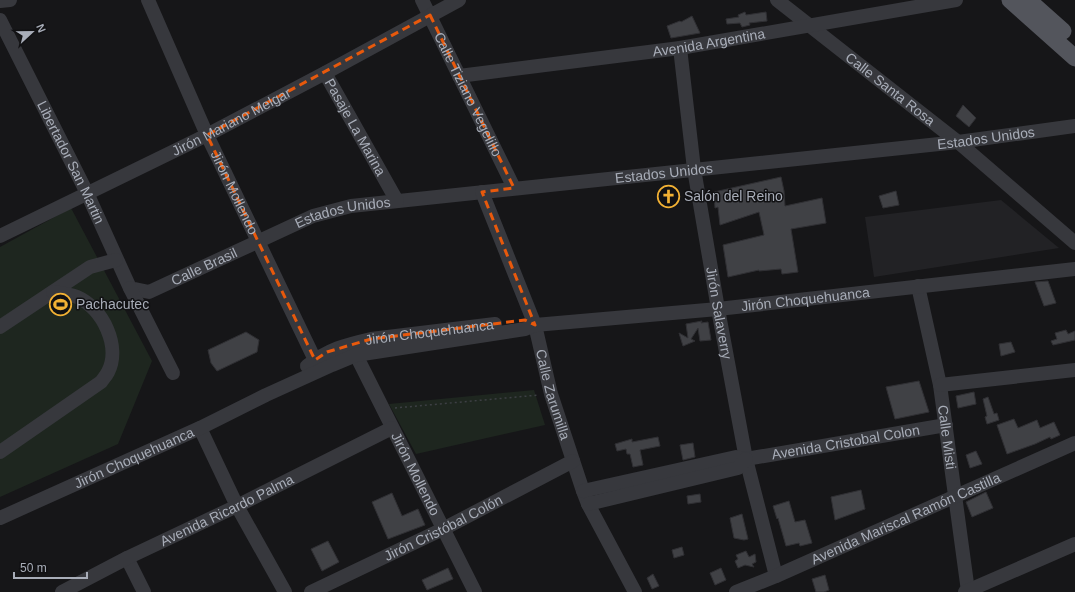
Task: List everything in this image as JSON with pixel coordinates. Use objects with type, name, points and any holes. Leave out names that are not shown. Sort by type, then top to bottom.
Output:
[{"type":"main road","points":[[1010,0],[1033,5],[1075,42]]},
{"type":"main road","points":[[1033,5],[1075,58]]},
{"type":"street","points":[[0,1],[10,0]]},
{"type":"street","name":"Jirón Mollendo","points":[[148,0],[207,135],[314,360]]},
{"type":"street","name":"Calle Tiziano Vegelillo","points":[[422,0],[514,188]]},
{"type":"street","name":"Jirón Mariano Melgar","points":[[0,236],[207,135],[459,0]]},
{"type":"street","name":"Calle Santa Rosa","points":[[777,0],[958,142],[1075,243]]},
{"type":"street","name":"Avenida Argentina","points":[[459,76],[680,48],[956,0]]},
{"type":"street","name":"Libertador San Martin","points":[[0,20],[87,193],[116,260],[173,373]]},
{"type":"street","name":"Jirón Salaverry","points":[[680,48],[694,169],[718,309],[746,459],[776,576]]},
{"type":"street","name":"Pasaje La Marina","points":[[325,73],[397,201]]},
{"type":"street","name":"Estados Unidos","points":[[258,242],[313,216],[351,206],[958,142],[1075,126]]},
{"type":"street","name":"Calle Zarumilla","points":[[482,192],[535,325],[551,394],[586,497],[635,592]]},
{"type":"street","name":"Calle Brasil","points":[[130,288],[149,292],[258,242]]},
{"type":"street","points":[[0,327],[90,268],[116,260]]},
{"type":"street","name":"Jirón Choquehuanca","points":[[0,518],[200,428],[266,395],[356,355],[524,329],[535,325],[718,309],[1075,269]]},
{"type":"street","name":"Calle Misti","points":[[918,286],[940,385],[956,495],[967,592]]},
{"type":"street","points":[[0,452],[101,382],[108,372],[112,355],[110,334],[102,318],[89,304],[77,297],[53,292]]},
{"type":"street","name":"Jirón Choquehuanca","points":[[266,395],[327,352],[351,344],[371,339],[525,320],[535,325]]},
{"type":"street","name":"Jirón Mollendo","points":[[356,355],[475,592]]},
{"type":"street","points":[[940,385],[1075,370]]},
{"type":"street","name":"Avenida Cristobal Colon","points":[[586,497],[736,457],[746,459],[946,425]]},
{"type":"street","points":[[200,428],[237,506],[285,592]]},
{"type":"street","name":"Avenida Ricardo Palma","points":[[62,592],[127,558],[237,506],[392,428]]},
{"type":"street","name":"Avenida Mariscal Ramón Castilla","points":[[736,592],[776,576],[1075,442]]},
{"type":"street","name":"Jirón Cristóbal Colón","points":[[313,592],[443,529],[573,461]]},
{"type":"street","points":[[967,592],[1075,544]]},
{"type":"street","points":[[127,558],[144,592]]},
{"type":"path","points":[[382,409],[551,394]]},
{"type":"highlighted area","points":[[430,15],[514,188],[482,192],[535,325],[525,320],[371,339],[327,352],[315,360],[207,135]]},
{"type":"shaded area","points":[[1001,200],[1059,248],[874,277],[865,217]]},
{"type":"shaded area","name":"Pachacutec","points":[[71,208],[152,361],[118,444],[0,497],[0,247]]},
{"type":"shaded area","points":[[534,390],[545,425],[416,454],[389,404]]},
{"type":"building","points":[[745,12],[746,15],[766,12],[767,21],[749,23],[750,25],[742,27],[740,23],[727,24],[726,19],[739,17],[738,15]]},
{"type":"building","points":[[692,16],[700,33],[671,38],[667,26],[680,21],[681,22]]},
{"type":"building","points":[[963,105],[976,118],[969,127],[956,116]]},
{"type":"building","points":[[781,177],[785,206],[822,198],[826,223],[791,229],[798,272],[782,274],[781,269],[759,270],[728,277],[723,245],[764,235],[759,212],[720,225],[718,207],[715,208],[714,192]]},
{"type":"building","points":[[896,191],[899,205],[883,208],[879,196]]},
{"type":"building","points":[[1048,281],[1056,303],[1044,306],[1035,282]]},
{"type":"building","points":[[702,321],[701,323],[708,322],[711,340],[700,341],[698,328],[691,339],[695,341],[683,346],[679,333],[688,338],[686,324]]},
{"type":"building","points":[[1066,330],[1068,334],[1075,331],[1075,340],[1053,345],[1051,341],[1057,339],[1055,333]]},
{"type":"building","points":[[246,332],[259,340],[257,352],[217,371],[211,363],[208,350]]},
{"type":"building","points":[[1011,342],[1015,352],[1001,356],[999,344]]},
{"type":"building","points":[[919,381],[929,412],[895,419],[886,387]]},
{"type":"building","points":[[974,392],[976,404],[958,408],[956,396]]},
{"type":"building","points":[[988,397],[994,414],[997,413],[999,420],[987,424],[985,417],[987,416],[983,399]]},
{"type":"building","points":[[1014,419],[1018,428],[1037,420],[1040,428],[1054,422],[1060,435],[1051,439],[1050,437],[1007,454],[997,425]]},
{"type":"building","points":[[658,437],[660,446],[640,450],[643,465],[633,467],[630,454],[627,454],[626,449],[617,451],[615,444],[632,439],[632,442]]},
{"type":"building","points":[[693,443],[695,457],[683,460],[680,445]]},
{"type":"building","points":[[976,451],[982,464],[970,468],[966,455]]},
{"type":"building","points":[[861,490],[865,509],[835,520],[831,497]]},
{"type":"building","points":[[986,492],[993,508],[972,517],[966,502]]},
{"type":"building","points":[[392,493],[402,516],[418,509],[425,525],[388,539],[372,502]]},
{"type":"building","points":[[700,494],[701,502],[688,504],[687,496]]},
{"type":"building","points":[[789,501],[795,522],[805,520],[812,543],[800,546],[799,543],[786,546],[773,506]]},
{"type":"building","points":[[742,514],[748,539],[744,540],[734,538],[730,518]]},
{"type":"building","points":[[328,541],[339,562],[322,571],[311,549]]},
{"type":"building","points":[[682,547],[684,555],[674,558],[672,550]]},
{"type":"building","points":[[746,551],[749,557],[755,554],[756,562],[752,564],[754,567],[745,565],[738,568],[735,561],[738,559],[736,555]]},
{"type":"building","points":[[448,568],[453,579],[427,590],[422,580]]},
{"type":"building","points":[[721,568],[726,580],[715,585],[710,573]]},
{"type":"building","points":[[653,574],[659,586],[652,589],[647,578]]},
{"type":"building","points":[[825,575],[829,590],[824,592],[816,592],[812,579]]},
{"type":"place","name":"Salón del Reino","points":[[669,196]]},
{"type":"place","name":"Pachacutec","points":[[61,304]]}]
